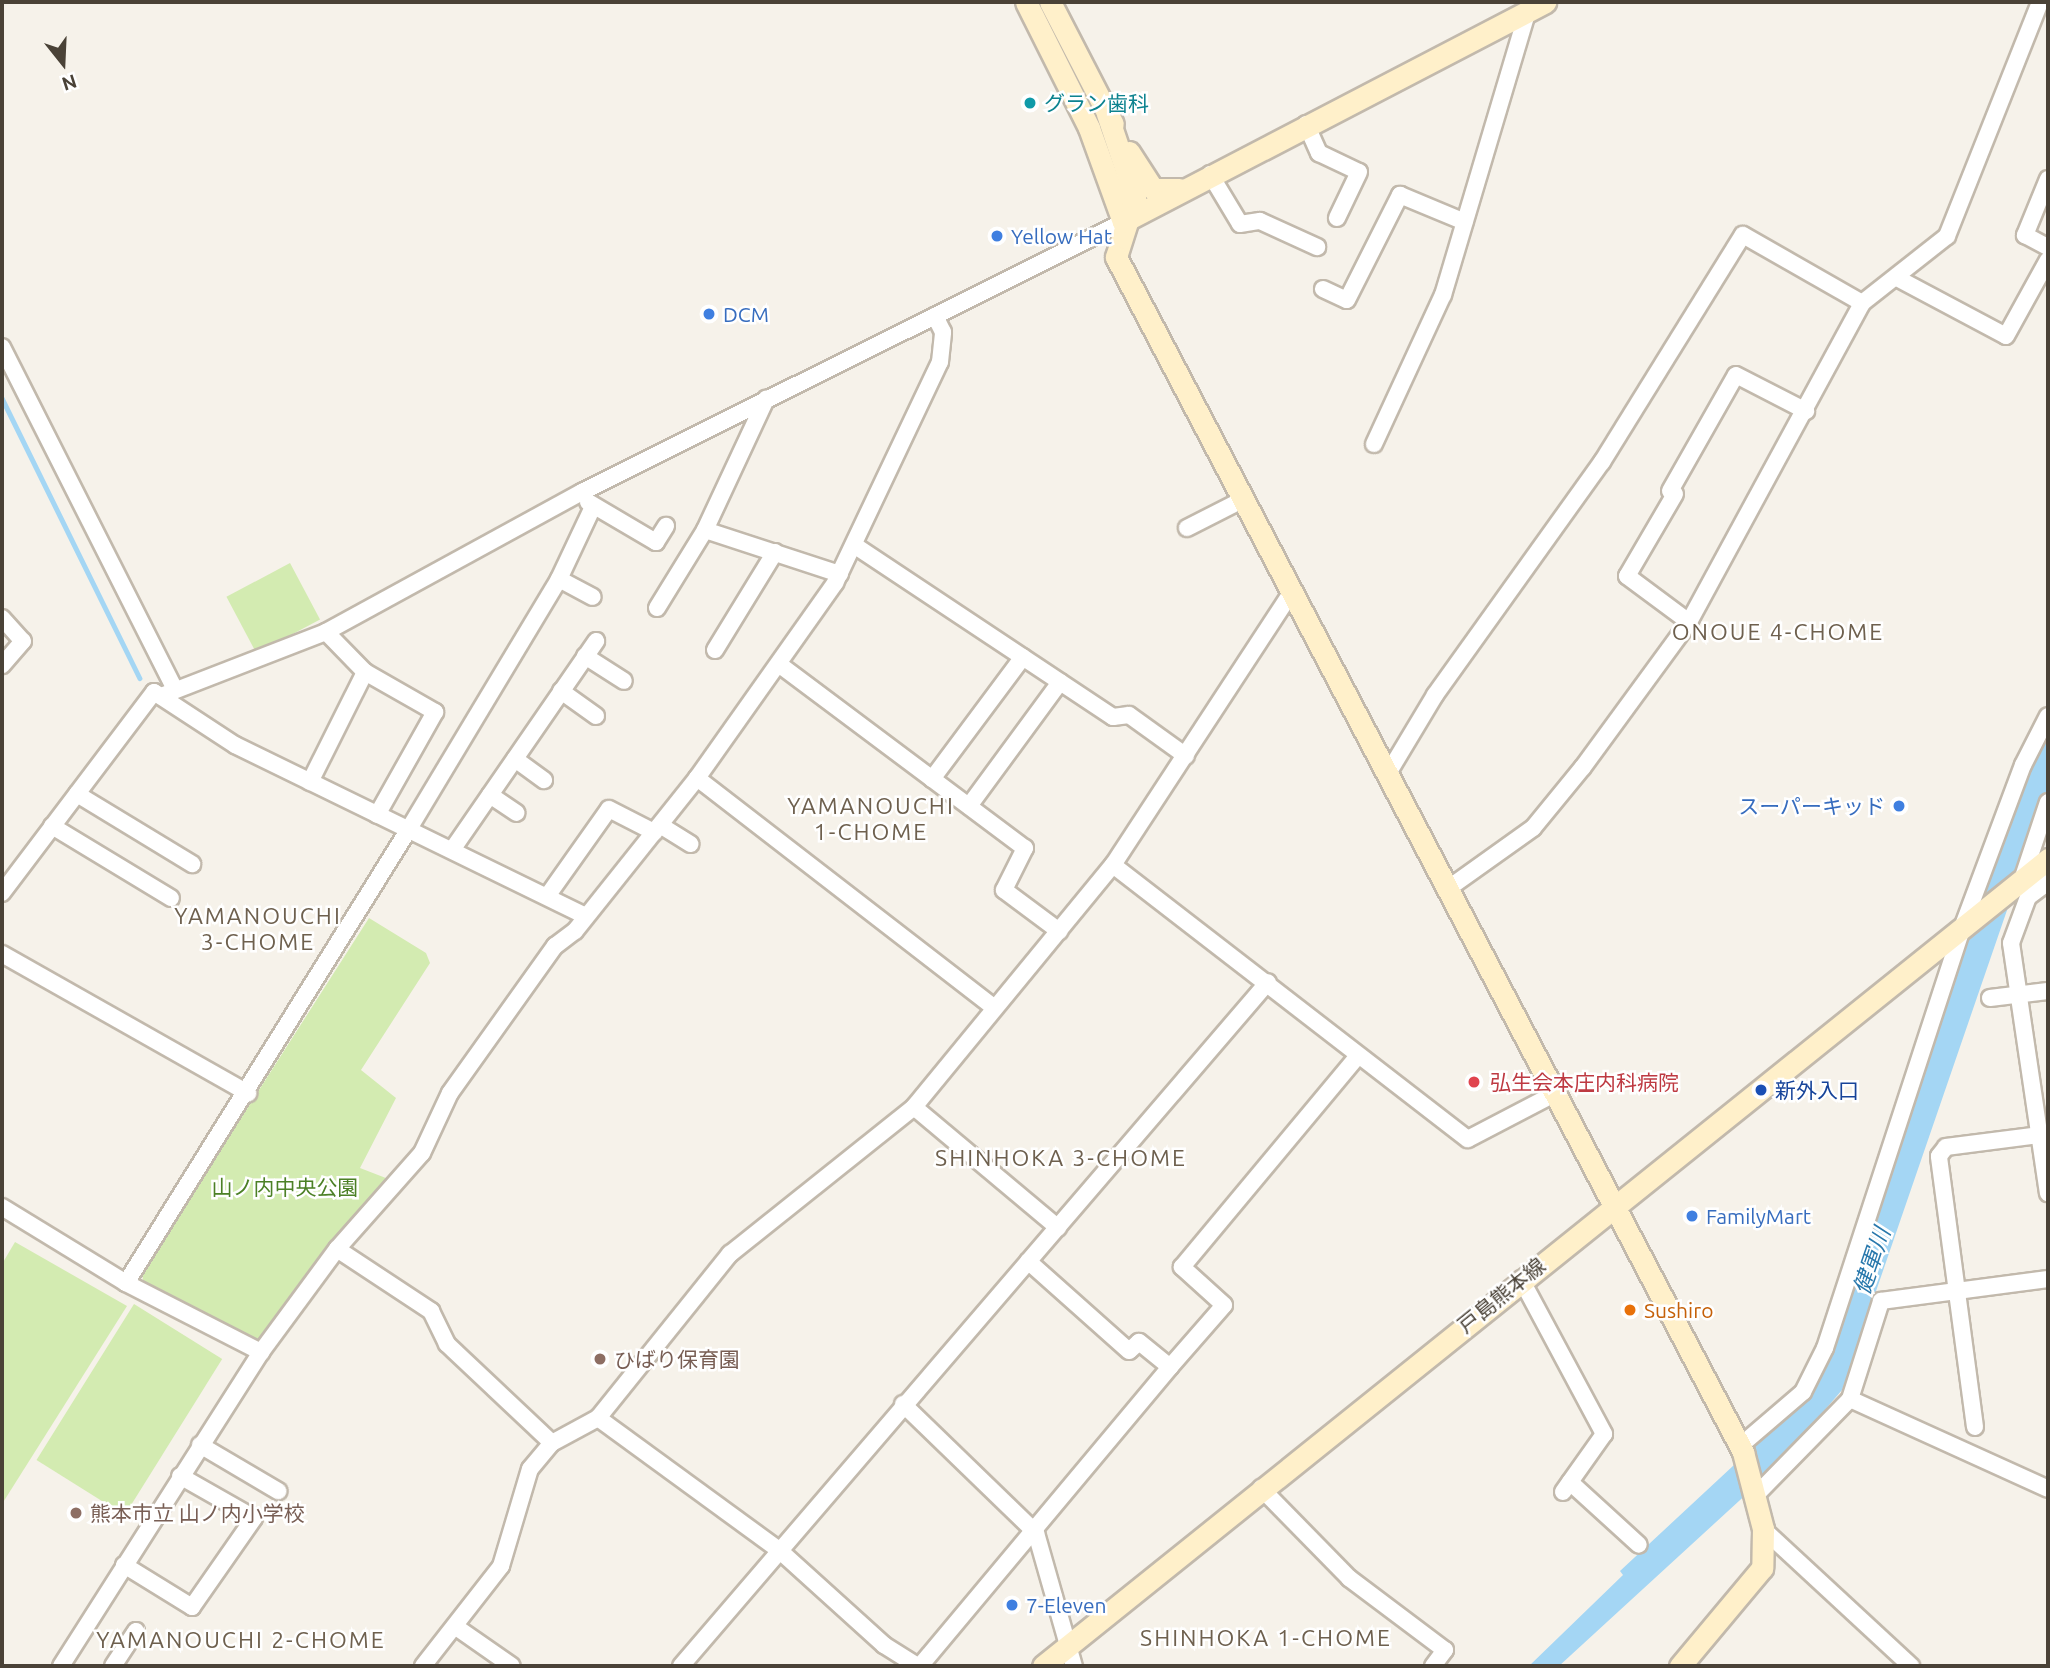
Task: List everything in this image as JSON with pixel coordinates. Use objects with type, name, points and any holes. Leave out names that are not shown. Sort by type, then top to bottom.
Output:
[{"type":"street","points":[[1026,2],[1090,128],[1123,222]]},
{"type":"street","points":[[1050,2],[1107,114],[1153,189],[1181,189]]},
{"type":"street","points":[[1446,890],[1533,828],[1689,622],[1806,411],[1862,303],[1947,236],[2040,2]]},
{"type":"street","points":[[2,893],[155,692],[168,693],[326,632],[582,492],[1123,222],[1181,189],[1537,6]]},
{"type":"street","points":[[1374,444],[1443,295],[1537,6]]},
{"type":"street","points":[[1107,114],[1135,197],[1123,222],[1116,257],[1290,596],[1741,1449],[1757,1492],[1765,1554],[1755,1584],[1680,1666]]},
{"type":"street","points":[[1306,124],[1319,153],[1359,172],[1337,218]]},
{"type":"street","points":[[1210,174],[1240,224],[1260,221],[1317,247]]},
{"type":"street","points":[[2048,179],[2025,235],[2048,247]]},
{"type":"street","points":[[1323,289],[1347,300],[1400,195],[1465,222]]},
{"type":"street","points":[[1387,775],[1435,695],[1602,462],[1743,235],[1862,303]]},
{"type":"street","points":[[1897,278],[2006,336],[2048,260]]},
{"type":"street","points":[[61,1666],[261,1352],[337,1249],[422,1153],[450,1093],[555,946],[585,916],[697,778],[780,665],[839,574],[940,362],[943,332],[935,316]]},
{"type":"street","points":[[2,347],[168,693],[235,745],[407,832],[548,895],[585,916]]},
{"type":"street","points":[[1689,622],[1627,576],[1672,492],[1737,375],[1806,411]]},
{"type":"street","points":[[657,608],[705,530],[766,399]]},
{"type":"street","points":[[582,492],[592,509],[656,542],[666,526]]},
{"type":"street","points":[[1187,528],[1240,500]]},
{"type":"street","points":[[126,1283],[248,1093],[407,832],[559,579],[592,509]]},
{"type":"street","points":[[705,530],[839,574]]},
{"type":"street","points":[[855,545],[1113,717],[1129,715],[1185,756]]},
{"type":"street","points":[[715,650],[775,552]]},
{"type":"street","points":[[559,579],[593,597]]},
{"type":"street","points":[[424,1666],[501,1566],[520,1488],[552,1443],[598,1418],[730,1254],[914,1107],[1113,865],[1290,596]]},
{"type":"street","points":[[2,618],[23,641],[2,665]]},
{"type":"street","points":[[326,632],[365,672],[435,712],[377,815]]},
{"type":"street","points":[[452,850],[596,640]]},
{"type":"street","points":[[585,656],[624,681]]},
{"type":"street","points":[[932,779],[1023,657]]},
{"type":"street","points":[[780,665],[1025,848],[1004,890],[1059,931]]},
{"type":"street","points":[[310,782],[365,672]]},
{"type":"street","points":[[969,806],[1060,682]]},
{"type":"street","points":[[561,691],[596,716]]},
{"type":"street","points":[[1741,1449],[1803,1392],[1825,1348],[1962,928],[2023,765],[2048,716]]},
{"type":"street","points":[[515,759],[544,780]]},
{"type":"street","points":[[697,778],[995,1009]]},
{"type":"street","points":[[77,794],[192,864]]},
{"type":"street","points":[[490,795],[517,813]]},
{"type":"street","points":[[2023,877],[2048,802]]},
{"type":"street","points":[[548,895],[609,809],[691,844]]},
{"type":"street","points":[[52,825],[171,898]]},
{"type":"street","points":[[2023,877],[2048,859]]},
{"type":"street","points":[[1113,865],[1468,1139],[1554,1094]]},
{"type":"street","name":"戸島熊本線","points":[[1043,1666],[1072,1656],[1261,1488],[2023,877]]},
{"type":"street","points":[[2048,882],[2028,897],[2011,943],[2045,1135],[2048,1193]]},
{"type":"street","points":[[2,954],[248,1093]]},
{"type":"street","points":[[681,1666],[1268,982]]},
{"type":"street","points":[[1990,999],[2048,991]]},
{"type":"street","points":[[598,1418],[779,1550],[884,1645],[919,1666],[1036,1533],[1170,1367],[1224,1305],[1182,1267],[1358,1056]]},
{"type":"street","points":[[914,1107],[1058,1228]]},
{"type":"street","points":[[1976,1427],[1939,1156],[1946,1147],[2045,1135]]},
{"type":"street","points":[[2,1207],[126,1283],[261,1352]]},
{"type":"street","points":[[337,1249],[431,1311],[447,1344],[552,1443]]},
{"type":"street","points":[[1028,1261],[1129,1351],[1139,1342],[1170,1367]]},
{"type":"street","points":[[1521,1279],[1604,1434],[1567,1487],[1639,1545]]},
{"type":"street","points":[[1757,1492],[1850,1399],[1881,1301],[2048,1279]]},
{"type":"street","points":[[1850,1399],[2048,1489]]},
{"type":"street","points":[[904,1404],[1036,1533],[1072,1656]]},
{"type":"street","points":[[200,1446],[278,1491]]},
{"type":"street","points":[[124,1565],[192,1607],[254,1518],[180,1476]]},
{"type":"street","points":[[1261,1488],[1349,1578],[1445,1650],[1433,1666]]},
{"type":"street","points":[[1763,1529],[1911,1666]]},
{"type":"street","points":[[456,1627],[512,1666]]},
{"type":"street","points":[[113,1666],[136,1631]]},
{"type":"green space","points":[[290,563],[320,620],[256,653],[226,597]]},
{"type":"green space","name":"山ノ内中央公園","points":[[369,918],[426,953],[430,963],[361,1070],[396,1098],[360,1168],[391,1180],[264,1337],[250,1341],[144,1287],[142,1273]]},
{"type":"green space","points":[[15,1242],[127,1306],[2,1504],[2,1264]]},
{"type":"green space","points":[[134,1304],[222,1359],[125,1515],[36,1460]]},
{"type":"water","name":"健軍川","points":[[2048,727],[2048,791],[1842,1390],[1775,1468],[1559,1666],[1529,1666],[1623,1575],[1620,1571],[1805,1399],[2005,821]]},
{"type":"waterway","points":[[2,398],[140,678]]},
{"type":"place","name":"グラン歯科","points":[[1030,103]]},
{"type":"place","name":"Yellow Hat","points":[[997,236]]},
{"type":"place","name":"DCM","points":[[709,314]]},
{"type":"place","name":"スーパーキッド","points":[[1899,806]]},
{"type":"place","name":"弘生会本庄内科病院","points":[[1474,1082]]},
{"type":"place","name":"新外入口","points":[[1761,1090]]},
{"type":"place","name":"FamilyMart","points":[[1692,1216]]},
{"type":"place","name":"Sushiro","points":[[1630,1310]]},
{"type":"place","name":"ひばり保育園","points":[[600,1359]]},
{"type":"place","name":"熊本市立 山ノ内小学校","points":[[76,1513]]},
{"type":"place","name":"7-Eleven","points":[[1012,1605]]},
{"type":"district","name":"ONOUE 4-CHOME","points":[[1778,632]]},
{"type":"district","name":"YAMANOUCHI 1-CHOME","points":[[871,819]]},
{"type":"district","name":"YAMANOUCHI 3-CHOME","points":[[258,929]]},
{"type":"district","name":"SHINHOKA 3-CHOME","points":[[1061,1158]]},
{"type":"district","name":"SHINHOKA 1-CHOME","points":[[1266,1638]]},
{"type":"district","name":"YAMANOUCHI 2-CHOME","points":[[241,1640]]}]
